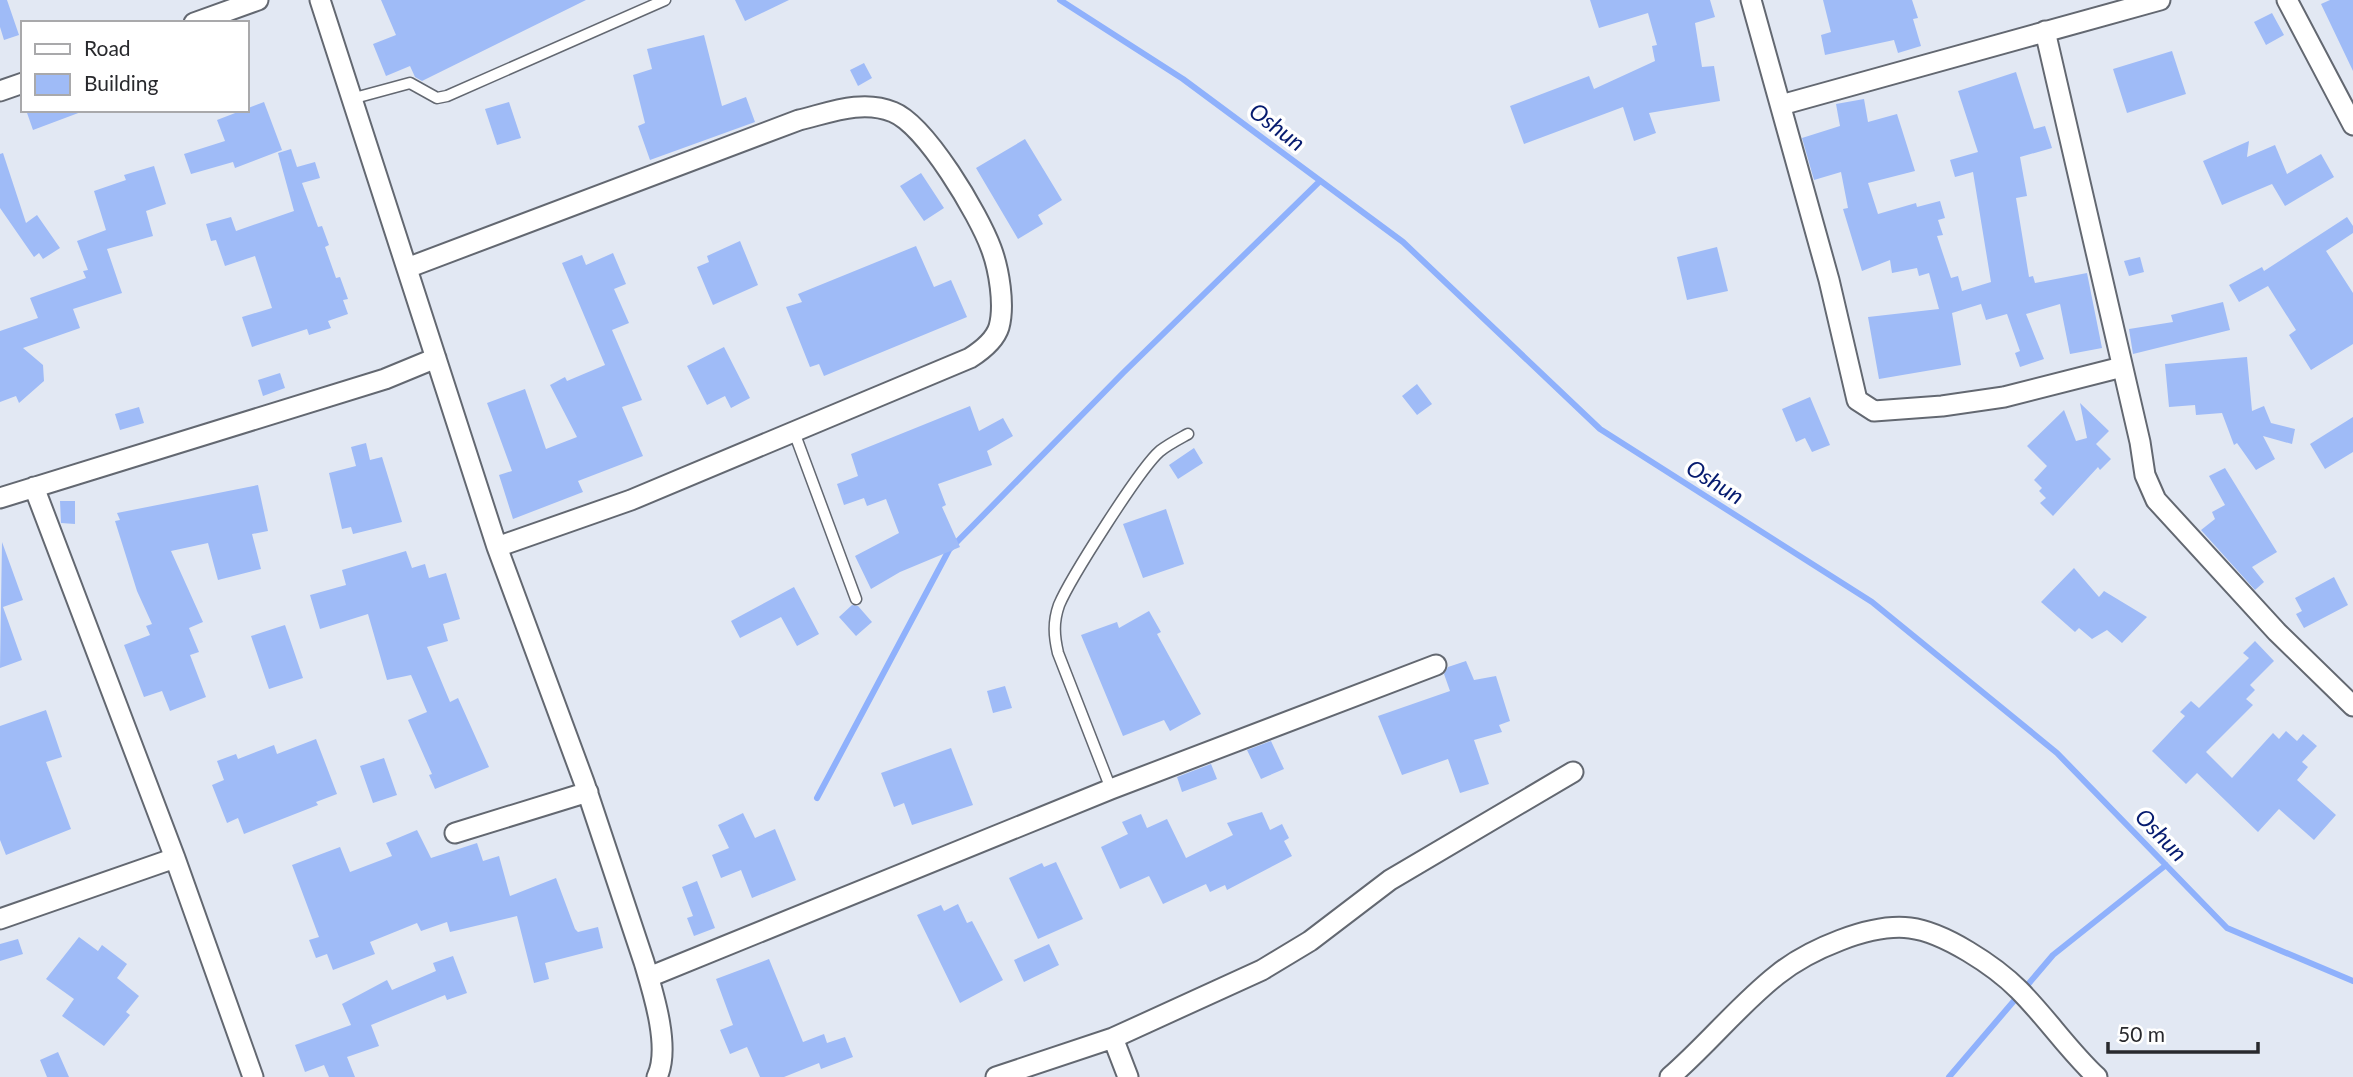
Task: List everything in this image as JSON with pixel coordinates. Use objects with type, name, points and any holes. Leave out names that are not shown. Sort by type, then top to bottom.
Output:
[{"type":"street","points":[[200,21],[258,0]]},
{"type":"street","points":[[320,0],[497,547],[587,792],[649,977],[662,1044],[662,1068],[657,1077]]},
{"type":"street","points":[[1752,0],[1829,280],[1857,400],[1868,409],[1884,411],[2004,397],[2122,367]]},
{"type":"street","points":[[1781,105],[2160,0]]},
{"type":"street","points":[[2287,0],[2351,118]]},
{"type":"street","points":[[2045,31],[2140,442],[2145,475],[2156,500],[2277,632],[2353,706]]},
{"type":"street","points":[[0,91],[21,84]]},
{"type":"street","points":[[407,268],[799,120],[848,107],[866,106],[893,112],[908,122],[937,154],[980,223],[992,251],[1001,300],[998,328],[982,351],[953,368],[631,500],[497,547]]},
{"type":"street","points":[[0,498],[385,379],[436,358]]},
{"type":"street","points":[[34,487],[175,858],[253,1077]]},
{"type":"street","points":[[649,977],[1111,789],[1436,665]]},
{"type":"street","points":[[996,1077],[1114,1038],[1262,970],[1310,941],[1390,880],[1573,772]]},
{"type":"street","points":[[455,833],[587,792]]},
{"type":"street","points":[[0,919],[175,858]]},
{"type":"street","points":[[1670,1077],[1703,1049],[1776,975],[1826,945],[1881,930],[1908,927],[1936,934],[1997,971],[2020,990],[2069,1051],[2097,1077]]},
{"type":"street","points":[[1114,1038],[1128,1077]]},
{"type":"lane","points":[[351,99],[410,83],[438,98],[447,96],[665,0]]},
{"type":"lane","points":[[794,432],[856,599]]},
{"type":"lane","points":[[1111,789],[1058,653],[1053,630],[1059,606],[1072,582],[1144,470],[1160,451],[1188,434]]},
{"type":"building","points":[[0,0],[7,0],[19,35],[4,40],[0,27]]},
{"type":"building","points":[[381,0],[586,0],[422,81],[415,77],[410,66],[386,76],[373,44],[396,35]]},
{"type":"building","points":[[735,0],[789,0],[745,21]]},
{"type":"building","points":[[1590,0],[1710,0],[1715,17],[1695,23],[1702,67],[1714,66],[1720,101],[1649,113],[1656,133],[1634,141],[1623,107],[1524,144],[1510,106],[1589,76],[1594,89],[1655,61],[1652,46],[1657,45],[1648,13],[1599,28]]},
{"type":"building","points":[[1823,0],[1912,0],[1918,18],[1913,19],[1921,46],[1898,53],[1894,40],[1825,55],[1821,35],[1831,32]]},
{"type":"building","points":[[2330,0],[2353,0],[2353,71],[2321,4]]},
{"type":"building","points":[[2272,13],[2284,35],[2266,45],[2254,22]]},
{"type":"building","points":[[704,35],[722,106],[746,97],[755,122],[650,160],[638,126],[645,123],[633,75],[652,69],[647,49]]},
{"type":"building","points":[[2172,51],[2186,94],[2127,113],[2113,69]]},
{"type":"building","points":[[864,63],[872,78],[858,86],[850,70]]},
{"type":"building","points":[[2016,72],[2034,129],[2045,126],[2052,148],[2020,157],[2027,196],[2016,198],[2029,277],[2033,276],[2035,283],[2087,273],[2102,348],[2070,354],[2060,304],[2026,314],[2044,359],[2020,367],[2015,353],[2020,351],[2007,314],[1986,320],[1981,304],[1952,313],[1961,365],[1879,379],[1868,317],[1939,309],[1929,273],[1919,276],[1917,268],[1892,273],[1890,260],[1862,271],[1843,209],[1848,208],[1841,172],[1814,180],[1802,138],[1840,126],[1836,104],[1864,99],[1868,122],[1897,114],[1915,171],[1868,183],[1878,214],[1916,203],[1917,207],[1940,201],[1945,218],[1938,220],[1943,235],[1937,236],[1951,278],[1958,276],[1962,291],[1991,282],[1973,172],[1955,177],[1950,160],[1978,152],[1958,91]]},
{"type":"building","points":[[264,102],[282,150],[235,168],[233,162],[191,174],[184,154],[225,141],[217,120],[238,112],[248,112],[248,108]]},
{"type":"building","points":[[509,102],[521,138],[497,145],[485,109]]},
{"type":"building","points":[[27,112],[81,112],[33,130]]},
{"type":"building","points":[[1025,139],[1062,200],[1038,215],[1043,224],[1018,239],[976,168]]},
{"type":"building","points":[[2249,141],[2247,157],[2275,145],[2287,174],[2321,154],[2334,177],[2285,206],[2272,184],[2222,205],[2203,161]]},
{"type":"building","points":[[291,149],[297,167],[315,162],[320,178],[302,183],[318,227],[322,226],[329,245],[325,247],[336,278],[340,277],[348,299],[343,300],[348,314],[328,321],[331,328],[309,335],[307,329],[252,347],[242,317],[272,308],[255,256],[225,266],[216,240],[211,241],[206,224],[231,217],[236,231],[294,211],[278,153]]},
{"type":"building","points":[[3,153],[26,223],[37,215],[60,248],[43,259],[39,253],[34,257],[0,208],[0,154]]},
{"type":"building","points":[[154,166],[166,204],[146,211],[153,236],[107,249],[122,293],[73,309],[80,328],[23,348],[43,365],[44,381],[19,403],[16,396],[0,402],[0,331],[38,318],[30,298],[86,278],[83,271],[88,270],[77,241],[106,230],[94,191],[126,180],[124,175]]},
{"type":"building","points":[[921,173],[944,208],[924,221],[900,186]]},
{"type":"building","points":[[2347,217],[2353,226],[2353,233],[2326,251],[2353,293],[2353,344],[2311,370],[2289,335],[2296,330],[2268,286],[2239,302],[2229,285],[2262,267],[2264,271]]},
{"type":"building","points":[[740,241],[758,285],[713,305],[697,267],[709,262],[707,256]]},
{"type":"building","points":[[916,246],[934,287],[951,280],[967,317],[824,376],[819,364],[810,367],[786,307],[802,302],[798,294]]},
{"type":"building","points":[[1717,247],[1728,291],[1687,300],[1677,257]]},
{"type":"building","points":[[613,253],[626,284],[614,289],[629,323],[612,330],[642,400],[622,407],[643,456],[578,481],[583,492],[513,519],[499,475],[512,471],[487,403],[525,389],[546,449],[577,437],[550,385],[565,377],[567,381],[605,365],[562,263],[582,255],[586,265]]},
{"type":"building","points":[[2140,257],[2144,272],[2129,276],[2124,261]]},
{"type":"building","points":[[2223,302],[2230,330],[2133,354],[2129,329],[2173,322],[2171,315]]},
{"type":"building","points":[[724,347],[750,398],[731,408],[725,396],[707,405],[687,366]]},
{"type":"building","points":[[2247,357],[2252,411],[2264,406],[2271,423],[2295,429],[2292,444],[2263,436],[2275,459],[2256,470],[2237,443],[2234,445],[2222,413],[2196,415],[2195,405],[2169,407],[2165,364]]},
{"type":"building","points":[[280,373],[285,388],[263,396],[258,380]]},
{"type":"building","points":[[1417,384],[1432,404],[1417,415],[1402,396]]},
{"type":"building","points":[[1810,397],[1830,445],[1812,452],[1805,438],[1796,442],[1782,409]]},
{"type":"building","points":[[2080,403],[2109,431],[2096,444],[2111,459],[2100,470],[2098,467],[2053,516],[2040,503],[2046,498],[2039,491],[2042,488],[2034,480],[2047,466],[2027,446],[2064,410],[2076,441],[2087,438]]},
{"type":"building","points":[[970,406],[979,431],[1003,418],[1013,436],[987,451],[992,465],[938,484],[946,505],[942,507],[960,547],[900,572],[871,589],[855,556],[899,533],[886,499],[867,506],[864,498],[844,505],[837,484],[858,476],[851,454]]},
{"type":"building","points":[[139,407],[144,423],[120,430],[115,414]]},
{"type":"building","points":[[2353,417],[2353,452],[2325,469],[2310,444]]},
{"type":"building","points":[[366,443],[370,460],[382,457],[402,522],[353,534],[351,527],[342,529],[329,473],[356,466],[351,447]]},
{"type":"building","points":[[1194,448],[1203,463],[1178,479],[1169,465]]},
{"type":"building","points":[[2225,468],[2277,552],[2252,567],[2264,582],[2255,590],[2201,530],[2215,519],[2212,512],[2225,505],[2209,476]]},
{"type":"building","points":[[258,485],[268,531],[252,534],[261,569],[218,580],[208,543],[171,551],[203,622],[189,628],[199,652],[190,655],[206,697],[170,711],[162,691],[144,697],[124,645],[150,635],[146,626],[152,624],[137,591],[115,521],[120,520],[117,513]]},
{"type":"building","points":[[60,501],[75,501],[75,524],[61,523]]},
{"type":"building","points":[[1166,509],[1184,564],[1143,578],[1123,524]]},
{"type":"building","points":[[2,542],[23,600],[3,607],[22,660],[0,668]]},
{"type":"building","points":[[406,551],[412,568],[425,564],[429,578],[446,573],[460,619],[443,624],[448,641],[427,647],[450,702],[458,698],[489,767],[435,789],[429,775],[432,774],[408,720],[427,712],[411,675],[387,680],[368,614],[320,629],[310,595],[346,585],[342,570]]},
{"type":"building","points":[[2074,568],[2099,597],[2104,591],[2147,617],[2122,643],[2107,630],[2092,639],[2079,628],[2075,632],[2041,602]]},
{"type":"building","points":[[2334,577],[2348,605],[2304,628],[2296,614],[2302,611],[2295,598]]},
{"type":"building","points":[[794,587],[819,634],[797,646],[781,617],[740,638],[731,621]]},
{"type":"building","points":[[852,605],[858,606],[872,622],[856,636],[839,617]]},
{"type":"building","points":[[1149,611],[1161,632],[1157,634],[1201,714],[1170,731],[1164,720],[1123,736],[1081,635],[1117,622],[1119,628]]},
{"type":"building","points":[[285,625],[303,678],[269,689],[251,636]]},
{"type":"building","points":[[2255,641],[2274,661],[2250,685],[2255,690],[2246,699],[2253,705],[2206,752],[2232,778],[2273,733],[2279,739],[2286,731],[2297,741],[2303,734],[2317,746],[2302,762],[2308,767],[2297,780],[2336,815],[2314,840],[2279,809],[2258,832],[2197,773],[2186,784],[2152,751],[2185,716],[2180,712],[2191,701],[2199,708],[2249,658],[2243,653]]},
{"type":"building","points":[[1466,661],[1474,680],[1496,676],[1510,721],[1499,725],[1502,732],[1474,740],[1489,784],[1460,793],[1448,759],[1402,775],[1378,716],[1450,691],[1444,674],[1448,667]]},
{"type":"building","points":[[1005,686],[1012,708],[993,713],[987,691]]},
{"type":"building","points":[[46,710],[62,757],[46,762],[71,829],[6,855],[0,840],[0,726]]},
{"type":"building","points":[[316,739],[337,794],[316,802],[318,805],[244,834],[238,818],[227,823],[212,785],[224,780],[217,761],[236,754],[238,759],[274,745],[277,754]]},
{"type":"building","points":[[1271,741],[1284,769],[1261,779],[1247,750]]},
{"type":"building","points":[[951,748],[973,805],[912,825],[904,803],[894,807],[881,773]]},
{"type":"building","points":[[384,758],[397,795],[373,803],[360,766]]},
{"type":"building","points":[[1211,764],[1217,779],[1182,792],[1177,777]]},
{"type":"building","points":[[1262,812],[1270,830],[1282,824],[1289,838],[1284,841],[1292,856],[1227,890],[1225,885],[1210,892],[1206,884],[1163,904],[1149,876],[1120,889],[1101,847],[1128,834],[1122,822],[1141,814],[1147,828],[1167,819],[1186,858],[1233,835],[1227,823]]},
{"type":"building","points":[[743,813],[755,838],[775,829],[796,880],[752,898],[741,870],[721,878],[712,855],[729,848],[718,825]]},
{"type":"building","points":[[417,830],[431,858],[477,843],[483,861],[499,856],[510,896],[556,878],[575,929],[578,932],[598,927],[603,948],[545,963],[549,979],[534,983],[517,916],[450,932],[447,922],[421,931],[417,923],[370,942],[375,954],[333,970],[327,954],[316,958],[309,940],[319,937],[292,865],[340,847],[350,872],[392,856],[386,843]]},
{"type":"building","points":[[1056,862],[1083,919],[1038,939],[1009,878],[1042,863],[1044,867]]},
{"type":"building","points":[[697,881],[715,928],[694,936],[687,918],[693,916],[682,887]]},
{"type":"building","points":[[958,904],[967,923],[972,921],[1003,980],[960,1003],[917,915],[941,905],[944,911]]},
{"type":"building","points":[[79,937],[98,951],[102,945],[127,964],[117,978],[139,996],[126,1012],[130,1015],[104,1046],[62,1016],[74,999],[46,979]]},
{"type":"building","points":[[18,939],[23,954],[0,961],[0,944]]},
{"type":"building","points":[[1049,944],[1059,965],[1024,982],[1014,960]]},
{"type":"building","points":[[453,956],[467,993],[447,1000],[445,995],[371,1025],[379,1046],[347,1057],[355,1077],[329,1077],[324,1065],[305,1072],[295,1045],[351,1025],[342,1004],[387,980],[392,990],[436,971],[433,963]]},
{"type":"building","points":[[769,959],[803,1042],[824,1034],[827,1043],[845,1037],[853,1057],[821,1069],[819,1063],[784,1077],[760,1077],[747,1047],[730,1054],[720,1030],[733,1025],[716,979]]},
{"type":"building","points":[[58,1052],[69,1077],[47,1077],[40,1060]]},
{"type":"waterway","name":"Oshun","points":[[1060,0],[1183,79],[1403,242],[1600,429],[1872,602],[2057,753],[2227,928],[2353,981]]},
{"type":"waterway","points":[[817,798],[949,550],[1124,372],[1320,181]]},
{"type":"waterway","points":[[1949,1077],[2053,955],[2166,865]]}]
